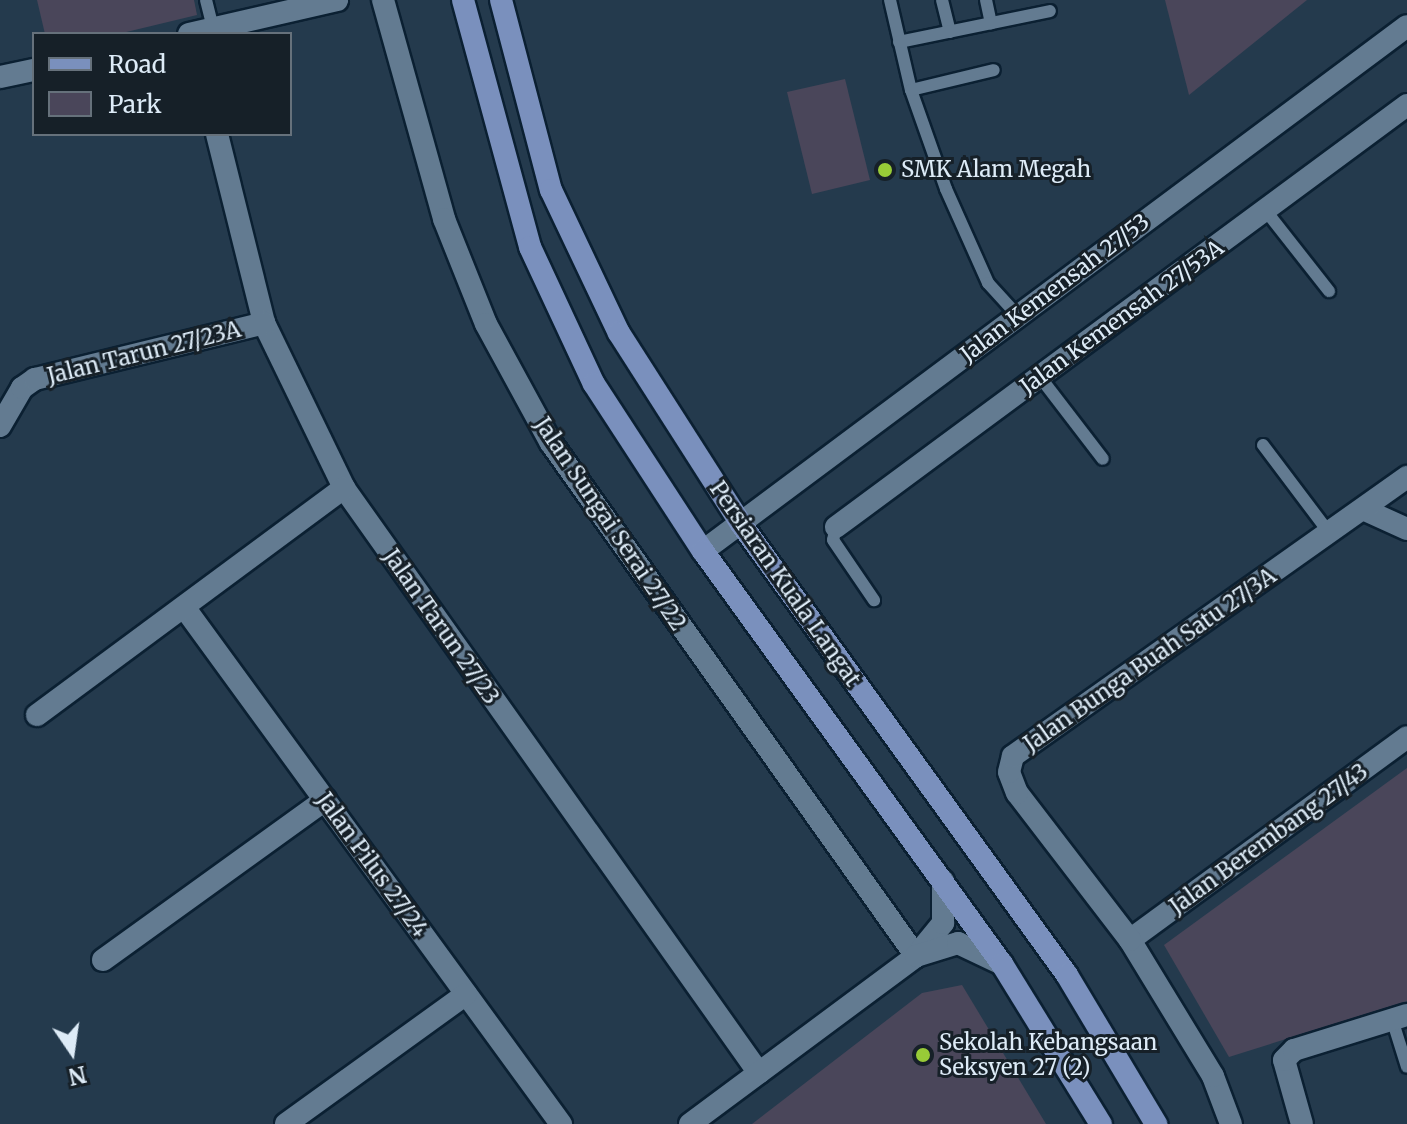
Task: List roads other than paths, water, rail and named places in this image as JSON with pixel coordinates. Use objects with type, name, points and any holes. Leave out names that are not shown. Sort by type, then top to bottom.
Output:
[{"type":"main road","name":"Persiaran Kuala Langat","points":[[463,0],[504,165],[536,260],[594,384],[703,551],[1002,964],[1101,1124]]},
{"type":"main road","name":"Persiaran Kuala Langat","points":[[501,0],[551,190],[619,333],[741,524],[1067,975],[1156,1124]]},
{"type":"street","points":[[196,32],[334,0]]},
{"type":"street","name":"Jalan Sungai Serai 27/22","points":[[383,0],[444,219],[486,324],[551,443],[916,956]]},
{"type":"street","name":"Jalan Kemensah 27/53","points":[[703,551],[1407,26]]},
{"type":"street","points":[[0,77],[32,70]]},
{"type":"street","name":"Jalan Kemensah 27/53A","points":[[836,527],[1407,105]]},
{"type":"street","name":"Jalan Tarun 27/23","points":[[217,136],[264,323],[344,488],[759,1073]]},
{"type":"street","name":"Jalan Tarun 27/23A","points":[[0,426],[22,388],[35,379],[264,323]]},
{"type":"street","name":"Jalan Bunga Buah Satu 27/3A","points":[[1231,1124],[1213,1076],[1130,940],[1017,793],[1009,772],[1013,756],[1365,510],[1407,477]]},
{"type":"street","points":[[37,715],[344,488]]},
{"type":"street","points":[[1365,510],[1407,529]]},
{"type":"street","name":"Jalan Pilus 27/24","points":[[184,607],[561,1124]]},
{"type":"street","name":"Jalan Berembang 27/43","points":[[1130,940],[1407,737]]},
{"type":"street","points":[[103,960],[325,800]]},
{"type":"street","points":[[690,1124],[916,956],[943,923],[943,881]]},
{"type":"street","points":[[916,956],[958,943],[1002,964]]},
{"type":"street","points":[[286,1124],[466,994]]},
{"type":"street","points":[[1302,1124],[1284,1060],[1294,1050],[1399,1017]]},
{"type":"lane","points":[[196,32],[206,0]]},
{"type":"lane","points":[[890,0],[911,90],[946,189],[988,283],[1018,316]]},
{"type":"lane","points":[[942,0],[950,32]]},
{"type":"lane","points":[[986,0],[991,23]]},
{"type":"lane","points":[[899,42],[1050,11]]},
{"type":"lane","points":[[911,90],[994,70]]},
{"type":"lane","points":[[1266,211],[1329,291]]},
{"type":"lane","points":[[1040,377],[1103,459]]},
{"type":"lane","points":[[1263,445],[1330,534]]},
{"type":"lane","points":[[836,527],[833,540],[874,600]]},
{"type":"lane","points":[[1399,1017],[1407,1067]]},
{"type":"place","name":"SMK Alam Megah","points":[[885,170]]},
{"type":"place","name":"Sekolah Kebangsaan Seksyen 27 (2)","points":[[923,1055]]}]
